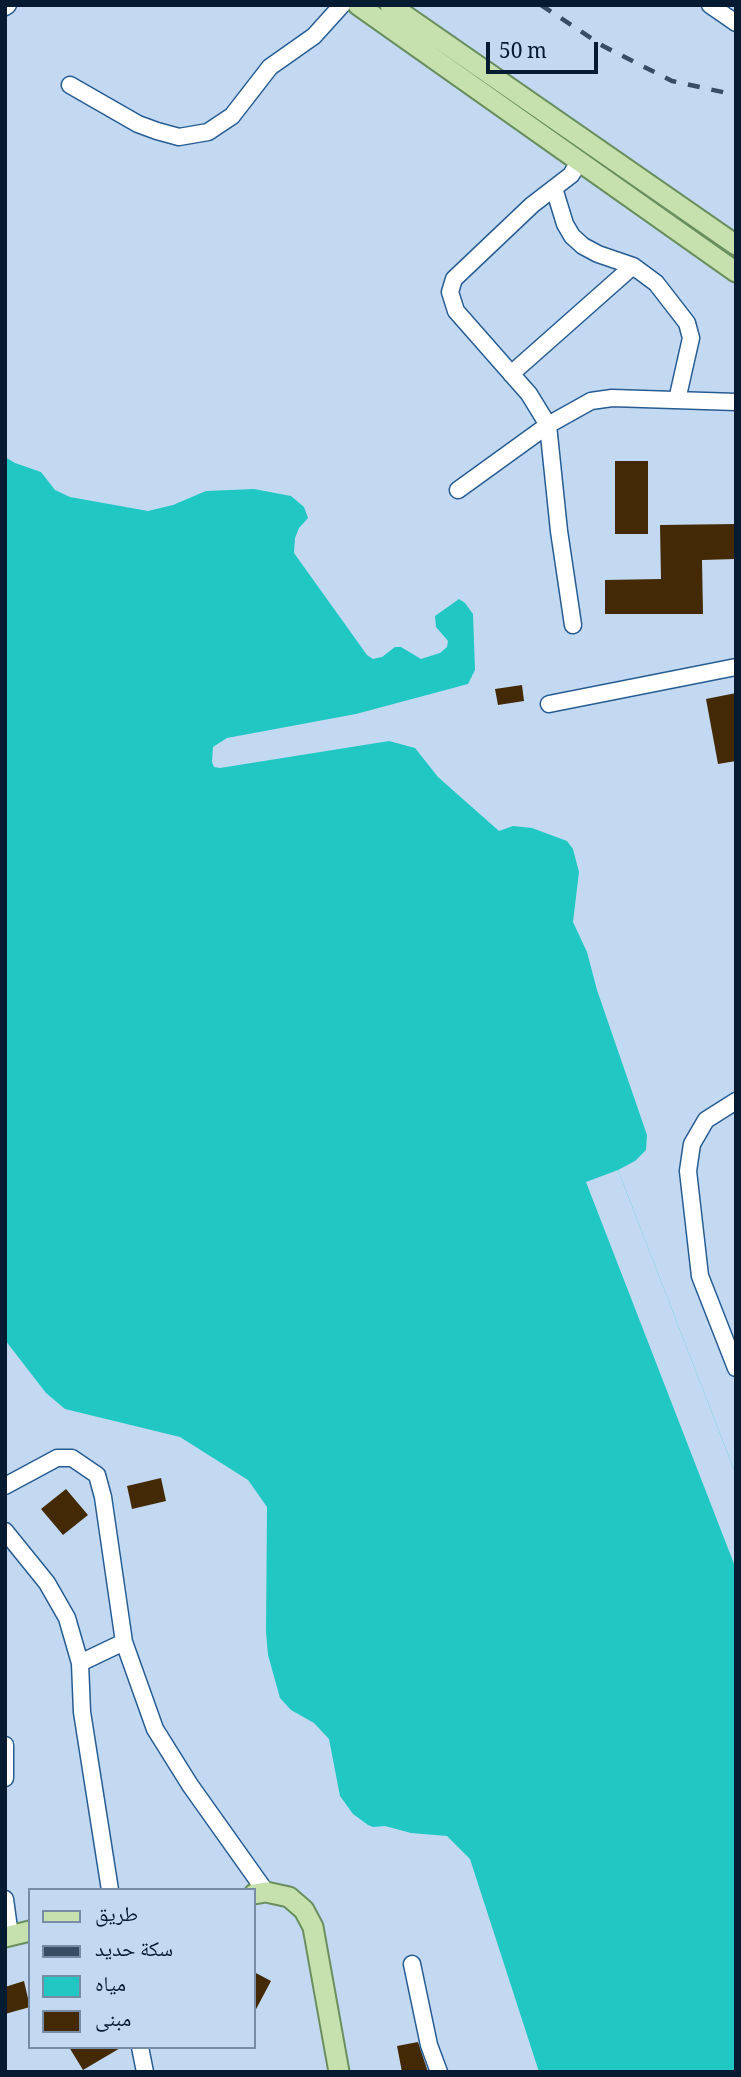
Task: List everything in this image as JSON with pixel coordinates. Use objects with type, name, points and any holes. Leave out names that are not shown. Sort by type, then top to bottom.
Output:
[{"type":"main road","points":[[358,5],[736,272]]},
{"type":"main road","points":[[390,5],[736,245]]},
{"type":"main road","points":[[260,1893],[289,1897],[304,1909],[313,1927],[339,2072]]},
{"type":"main road","points":[[7,1936],[28,1931]]},
{"type":"street","points":[[70,85],[138,124],[157,131],[179,137],[208,132],[232,117],[270,67],[314,36],[342,5]]},
{"type":"street","points":[[710,5],[736,23]]},
{"type":"street","points":[[573,625],[559,531],[548,425],[529,394],[456,311],[450,292],[454,279],[532,205],[571,174],[579,162]]},
{"type":"street","points":[[554,188],[565,224],[572,236],[598,254],[633,266],[656,283],[687,323],[691,338],[677,400]]},
{"type":"street","points":[[511,374],[633,266]]},
{"type":"street","points":[[458,490],[548,425],[591,401],[612,398],[736,402]]},
{"type":"street","points":[[549,704],[736,667]]},
{"type":"street","points":[[736,1101],[706,1120],[692,1144],[688,1171],[700,1276],[736,1368]]},
{"type":"street","points":[[5,1486],[57,1458],[72,1458],[97,1475],[103,1497],[124,1642],[155,1729],[260,1893]]},
{"type":"street","points":[[5,1531],[47,1583],[66,1618],[80,1663],[82,1712],[110,1888]]},
{"type":"street","points":[[80,1663],[124,1642]]},
{"type":"street","points":[[5,1745],[5,1778]]},
{"type":"street","points":[[5,1899],[7,1936]]},
{"type":"street","points":[[412,1964],[429,2045],[439,2072]]},
{"type":"street","points":[[140,2049],[145,2072]]},
{"type":"water","points":[[5,457],[41,472],[55,490],[70,497],[148,511],[173,505],[206,491],[254,489],[291,496],[304,507],[308,518],[295,538],[294,553],[367,655],[373,659],[382,657],[395,647],[401,647],[421,659],[440,653],[447,647],[448,641],[436,627],[435,616],[459,599],[473,614],[475,670],[468,684],[356,714],[227,738],[213,747],[212,762],[214,767],[220,768],[389,741],[415,748],[438,777],[499,831],[513,826],[532,828],[567,841],[573,849],[579,872],[573,922],[587,952],[597,990],[647,1135],[646,1150],[635,1161],[618,1170],[736,1475],[736,2072],[539,2072],[470,1859],[447,1836],[411,1833],[385,1826],[373,1827],[353,1814],[340,1796],[329,1739],[314,1723],[291,1710],[280,1698],[268,1655],[266,1632],[267,1507],[248,1480],[180,1437],[65,1409],[46,1393],[5,1340]]},
{"type":"pier","points":[[618,1170],[736,1475],[736,1569],[586,1182]]},
{"type":"building","points":[[615,461],[648,461],[648,534],[615,534]]},
{"type":"building","points":[[736,524],[736,559],[702,560],[703,614],[605,614],[605,580],[661,579],[660,525]]},
{"type":"building","points":[[522,685],[524,701],[498,705],[495,689]]},
{"type":"building","points":[[736,693],[736,761],[718,764],[706,699]]},
{"type":"building","points":[[161,1478],[166,1501],[132,1509],[127,1486]]},
{"type":"building","points":[[66,1489],[88,1515],[63,1535],[41,1509]]},
{"type":"building","points":[[256,1973],[271,1981],[256,2009]]},
{"type":"building","points":[[24,1981],[28,2008],[5,2014],[5,1987]]},
{"type":"building","points":[[418,2042],[428,2072],[402,2072],[397,2046]]},
{"type":"building","points":[[70,2049],[119,2049],[83,2070]]},
{"type":"railway","points":[[541,5],[603,46],[672,81],[736,95]]}]
